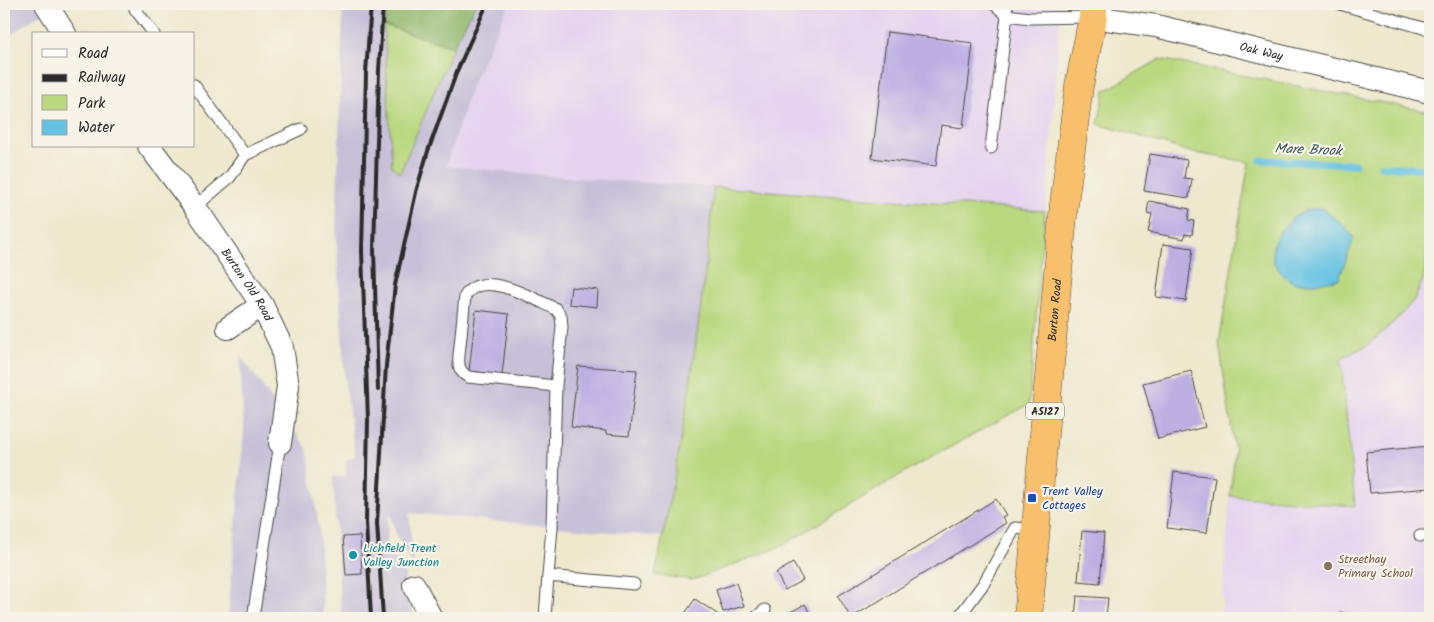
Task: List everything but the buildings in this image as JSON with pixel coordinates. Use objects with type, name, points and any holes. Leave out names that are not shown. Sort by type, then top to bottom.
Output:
[{"type":"highway","name":"Burton Road","points":[[1028,618],[1064,204],[1079,86],[1093,10]]},
{"type":"street","points":[[46,4],[62,30]]},
{"type":"street","name":"Oak Way","points":[[1093,10],[1430,92]]},
{"type":"street","name":"Burton Old Road","points":[[151,148],[195,207],[262,305],[282,347],[288,386],[280,443]]},
{"type":"street","points":[[228,328],[262,305]]},
{"type":"street","points":[[414,585],[431,618]]},
{"type":"lane","points":[[994,4],[1030,18],[1093,10]]},
{"type":"lane","points":[[1340,4],[1430,30]]},
{"type":"lane","points":[[135,9],[152,32]]},
{"type":"lane","points":[[991,148],[1006,9]]},
{"type":"lane","points":[[195,87],[245,155]]},
{"type":"lane","points":[[195,207],[230,177],[245,155],[301,129]]},
{"type":"lane","points":[[544,618],[552,527],[556,386],[562,327],[561,316],[556,309],[507,287],[487,285],[475,286],[469,290],[465,296],[458,355],[458,365],[461,372],[468,377],[556,386]]},
{"type":"lane","points":[[253,618],[280,443]]},
{"type":"lane","points":[[958,618],[984,583],[1015,528],[1035,530]]},
{"type":"lane","points":[[548,576],[634,584]]},
{"type":"lane","points":[[755,618],[764,610]]},
{"type":"shaded area","points":[[4,4],[58,4],[4,40]]},
{"type":"shaded area","points":[[343,4],[509,4],[471,87],[446,166],[576,178],[714,187],[706,274],[697,338],[663,537],[409,513],[414,567],[397,537],[391,516],[388,515],[387,542],[405,576],[407,598],[415,618],[341,618],[333,477],[346,476],[345,461],[355,456],[345,383],[336,234]]},
{"type":"shaded area","points":[[509,4],[1062,4],[1045,211],[576,178],[446,166],[471,87]]},
{"type":"shaded area","points":[[1430,234],[1430,618],[1221,618],[1230,496],[1355,506],[1341,357],[1368,345],[1424,277]]},
{"type":"shaded area","points":[[240,355],[307,448],[319,528],[323,618],[228,618],[244,430]]},
{"type":"green space","points":[[387,4],[476,4],[453,47],[384,25]]},
{"type":"green space","points":[[384,25],[453,47],[400,173],[392,166]]},
{"type":"green space","points":[[1160,59],[1430,112],[1430,234],[1424,277],[1415,299],[1395,321],[1368,345],[1341,358],[1355,506],[1230,496],[1235,452],[1219,343],[1249,162],[1194,153],[1098,124],[1105,91]]},
{"type":"green space","points":[[714,187],[1045,211],[1029,404],[905,472],[780,547],[693,580],[655,575],[674,479],[690,382],[704,284]]},
{"type":"water","points":[[1321,208],[1340,222],[1354,238],[1339,279],[1318,283],[1294,283],[1283,275],[1273,262],[1273,245],[1281,230],[1294,217],[1309,209]]},
{"type":"waterway","name":"Mare Brook","points":[[1261,160],[1355,164]]},
{"type":"waterway","name":"Mare Brook","points":[[1381,166],[1430,169]]},
{"type":"railway","points":[[4,9],[12,4]]},
{"type":"railway","points":[[371,4],[366,73],[362,251],[368,420],[366,523],[371,618]]},
{"type":"railway","points":[[378,390],[374,250],[379,70],[383,4]]},
{"type":"railway","points":[[383,618],[377,523],[386,365],[395,285],[417,188],[428,151],[457,71],[487,4]]},
{"type":"place","name":"Trent Valley Cottages","points":[[1032,498]]},
{"type":"place","name":"Lichfield Trent Valley Junction","points":[[353,555]]},
{"type":"place","name":"Streethay Primary School","points":[[1328,566]]}]
